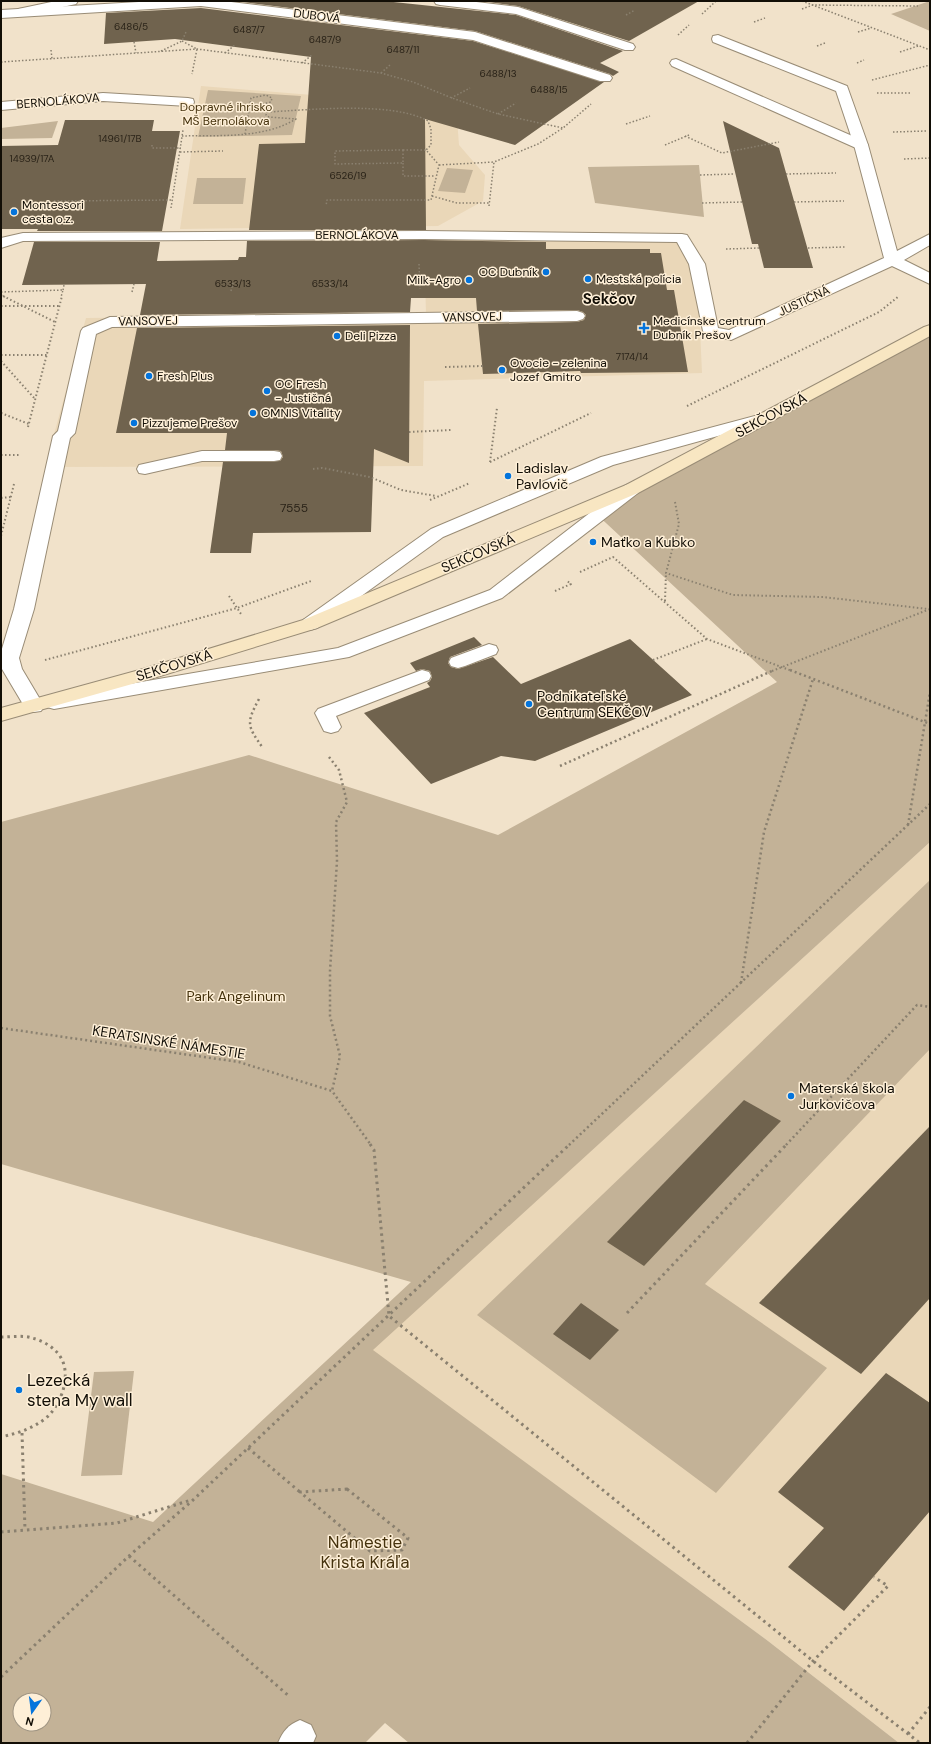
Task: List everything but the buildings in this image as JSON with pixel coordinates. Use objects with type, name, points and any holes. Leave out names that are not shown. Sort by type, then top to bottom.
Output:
[{"type":"street","name":"DUBOVÁ","points":[[1,14],[201,2],[475,36],[605,78]]},
{"type":"street","points":[[718,39],[842,89],[861,145],[892,260],[930,279]]},
{"type":"street","name":"BERNOLÁKOVA","points":[[1,243],[23,237],[424,235],[682,238],[697,264]]},
{"type":"street","name":"JUSTIČNÁ","points":[[697,264],[711,331],[730,335],[892,260],[930,239]]},
{"type":"street","name":"VANSOVEJ","points":[[34,706],[12,669],[9,658],[24,609],[62,436],[66,433],[89,331],[110,322],[577,316]]},
{"type":"street","name":"SEKČOVSKÁ","points":[[1,715],[310,624],[632,489],[930,330]]},
{"type":"lane","name":"DUBOVÁ","points":[[22,12],[72,1]]},
{"type":"lane","points":[[440,1],[518,11],[629,46]]},
{"type":"lane","points":[[676,63],[861,145]]},
{"type":"lane","name":"BERNOLÁKOVA","points":[[1,106],[103,97],[188,102]]},
{"type":"lane","points":[[310,624],[437,533],[606,461],[766,418]]},
{"type":"lane","points":[[145,469],[202,456],[274,456]]},
{"type":"lane","points":[[34,706],[342,654],[496,594],[632,489]]},
{"type":"lane","points":[[458,662],[489,650]]},
{"type":"lane","points":[[331,727],[325,713],[422,676]]},
{"type":"path","points":[[802,1],[930,50]]},
{"type":"path","points":[[802,9],[813,5],[918,6]]},
{"type":"path","points":[[858,32],[872,28]]},
{"type":"path","points":[[159,52],[182,41],[188,29]]},
{"type":"path","points":[[182,41],[197,49]]},
{"type":"path","points":[[134,42],[136,53]]},
{"type":"path","points":[[225,53],[235,45]]},
{"type":"path","points":[[900,52],[919,46]]},
{"type":"path","points":[[167,236],[197,49]]},
{"type":"path","points":[[1,62],[197,49],[381,73],[413,82],[450,98],[498,114],[563,128]]},
{"type":"path","points":[[51,50],[52,59]]},
{"type":"path","points":[[302,63],[312,55]]},
{"type":"path","points":[[869,80],[930,65]]},
{"type":"path","points":[[381,73],[390,66]]},
{"type":"path","points":[[450,98],[470,88]]},
{"type":"path","points":[[877,93],[910,93]]},
{"type":"path","points":[[245,134],[250,107],[252,98],[266,95],[272,98],[271,102],[250,107]]},
{"type":"path","points":[[439,165],[494,162],[538,144],[563,128],[595,101]]},
{"type":"path","points":[[498,114],[516,103]]},
{"type":"path","points":[[182,136],[245,134],[289,125],[296,119],[269,117],[266,115],[267,112],[355,109],[401,112],[420,116],[428,120],[431,124],[431,145],[426,150],[335,151],[335,164],[403,163]]},
{"type":"path","points":[[626,124],[650,116]]},
{"type":"path","points":[[893,132],[926,131]]},
{"type":"path","points":[[665,145],[689,135]]},
{"type":"path","points":[[685,136],[722,152],[784,141]]},
{"type":"path","points":[[152,144],[152,148],[181,148]]},
{"type":"path","points":[[403,150],[403,176],[435,176]]},
{"type":"path","points":[[426,150],[439,165]]},
{"type":"path","points":[[180,152],[223,151]]},
{"type":"path","points":[[904,158],[930,158]]},
{"type":"path","points":[[488,211],[494,162]]},
{"type":"path","points":[[324,235],[327,200],[431,200],[435,176],[439,165]]},
{"type":"path","points":[[786,174],[843,173]]},
{"type":"path","points":[[700,175],[735,174]]},
{"type":"path","points":[[432,196],[457,203],[489,203]]},
{"type":"path","points":[[54,201],[172,200]]},
{"type":"path","points":[[794,202],[851,201]]},
{"type":"path","points":[[702,203],[742,202]]},
{"type":"path","points":[[808,248],[845,247]]},
{"type":"path","points":[[720,249],[759,248]]},
{"type":"path","points":[[419,257],[420,296]]},
{"type":"path","points":[[27,432],[64,285]]},
{"type":"path","points":[[1,292],[63,290]]},
{"type":"path","points":[[1,295],[55,322]]},
{"type":"path","points":[[1,306],[59,306]]},
{"type":"path","points":[[57,315],[64,315]]},
{"type":"path","points":[[1,355],[47,355]]},
{"type":"path","points":[[1,361],[36,399]]},
{"type":"path","points":[[445,367],[483,366]]},
{"type":"path","points":[[497,408],[490,462],[591,413]]},
{"type":"path","points":[[1,413],[29,424]]},
{"type":"path","points":[[409,432],[451,430]]},
{"type":"path","points":[[1,455],[21,455],[20,462]]},
{"type":"path","points":[[314,469],[322,468],[370,477],[408,491],[436,496],[451,496]]},
{"type":"path","points":[[663,472],[674,498],[679,524],[666,574],[665,602]]},
{"type":"path","points":[[1,536],[14,483]]},
{"type":"path","points":[[1,498],[11,498]]},
{"type":"path","points":[[613,557],[707,638],[930,724]]},
{"type":"path","points":[[666,574],[733,595],[824,597],[929,609]]},
{"type":"path","points":[[229,596],[244,618]]},
{"type":"path","points":[[560,766],[782,667],[929,609]]},
{"type":"path","points":[[653,660],[707,638]]},
{"type":"path","points":[[740,984],[764,832],[813,679]]},
{"type":"path","points":[[908,825],[930,692]]},
{"type":"path","points":[[263,696],[258,700],[250,716],[251,732],[263,748]]},
{"type":"path","points":[[325,752],[339,770],[347,802],[336,822],[337,861],[330,971],[330,1016],[340,1056],[332,1091],[374,1150],[388,1316],[813,1661],[920,1743]]},
{"type":"path","points":[[1,1677],[129,1556],[193,1500],[930,804]]},
{"type":"path","points":[[627,1313],[676,1263],[917,1005],[930,1007]]},
{"type":"path","name":"KERATSINSKÉ NÁMESTIE","points":[[1,1028],[239,1062],[332,1091]]},
{"type":"path","points":[[1,1337],[18,1335],[37,1338],[52,1347],[62,1359],[66,1375],[64,1393],[54,1410],[41,1423],[22,1433],[1,1437]]},
{"type":"path","points":[[22,1433],[25,1530]]},
{"type":"path","points":[[248,1448],[300,1492],[370,1551],[402,1550],[408,1538],[347,1489],[300,1492]]},
{"type":"path","points":[[1,1532],[117,1523],[193,1500]]},
{"type":"path","points":[[129,1556],[295,1701]]},
{"type":"path","points":[[747,1743],[813,1661],[888,1586],[874,1577]]},
{"type":"path","points":[[908,1734],[930,1707]]},
{"type":"shaded area","points":[[201,86],[349,98],[457,119],[459,145],[485,175],[483,201],[438,226],[180,229]]},
{"type":"shaded area","points":[[424,235],[682,238],[697,264],[702,373],[424,381],[423,466],[45,467],[86,318],[426,314]]},
{"type":"shaded area","name":"Materská škola Jurkovičova","points":[[930,842],[930,1743],[899,1743],[768,1641],[372,1350]]},
{"type":"green space","points":[[930,1],[930,31],[891,14]]},
{"type":"green space","name":"Dopravné ihrisko MŠ Bernolákova","points":[[208,90],[301,96],[292,135],[198,137]]},
{"type":"green space","points":[[58,121],[52,138],[1,139],[1,128]]},
{"type":"green space","points":[[699,165],[704,217],[595,203],[588,167]]},
{"type":"green space","points":[[447,168],[473,170],[465,193],[438,191]]},
{"type":"green space","points":[[197,178],[246,178],[243,204],[193,204]]},
{"type":"green space","points":[[930,326],[930,842],[373,1350],[768,1641],[899,1743],[409,1743],[385,1723],[365,1743],[1,1743],[1,1474],[153,1522],[411,1282],[1,1164],[1,822],[249,755],[498,835],[777,682],[592,510]]},
{"type":"green space","points":[[930,880],[930,1049],[705,1284],[827,1368],[716,1493],[477,1315]]},
{"type":"green space","points":[[134,1371],[122,1475],[81,1476],[94,1372]]},
{"type":"place","name":"Montessori cesta o.z.","points":[[14,212]]},
{"type":"place","name":"OC Dubník","points":[[546,272]]},
{"type":"place","name":"Mestská polícia","points":[[588,279]]},
{"type":"place","name":"Milk-Agro","points":[[469,280]]},
{"type":"place","name":"Medicínske centrum Dubník Prešov","points":[[644,328]]},
{"type":"place","name":"Deli Pizza","points":[[337,336]]},
{"type":"place","name":"Ovocie - zelenina Jozef Gmitro","points":[[502,370]]},
{"type":"place","name":"Fresh Plus","points":[[149,376]]},
{"type":"place","name":"OC Fresh - Justičná","points":[[267,391]]},
{"type":"place","name":"OMNIS Vitality","points":[[253,413]]},
{"type":"place","name":"Pizzujeme Prešov","points":[[134,423]]},
{"type":"place","name":"Ladislav Pavlovič","points":[[508,476]]},
{"type":"place","name":"Maťko a Kubko","points":[[593,542]]},
{"type":"place","name":"Podnikateľské Centrum SEKČOV","points":[[529,704]]},
{"type":"place","name":"Materská škola Jurkovičova","points":[[791,1096]]},
{"type":"place","name":"Lezecká stena My wall","points":[[19,1390]]},
{"type":"district","name":"Sekčov","points":[[609,299]]},
{"type":"park label","name":"Park Angelinum","points":[[236,996]]},
{"type":"park label","name":"Námestie Krista Kráľa","points":[[365,1552]]}]
